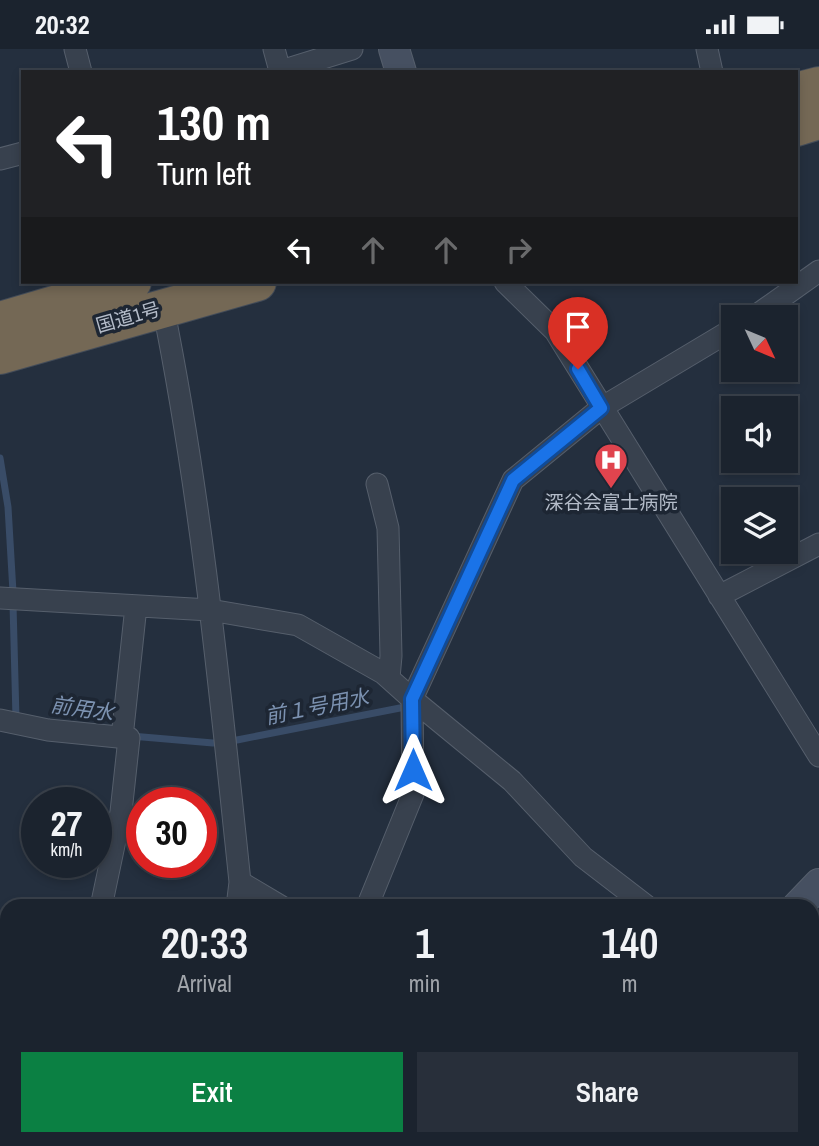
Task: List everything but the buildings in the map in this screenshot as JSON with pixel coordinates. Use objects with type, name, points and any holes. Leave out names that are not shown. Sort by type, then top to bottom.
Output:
[{"type":"highway","points":[[798,91],[819,86]]},
{"type":"highway","points":[[798,126],[819,120]]},
{"type":"highway","name":"国道1号","points":[[0,321],[125,284]]},
{"type":"highway","name":"国道1号","points":[[0,355],[249,284]]},
{"type":"street","points":[[75,49],[80,70]]},
{"type":"street","points":[[274,49],[279,70]]},
{"type":"street","points":[[282,70],[352,49]]},
{"type":"street","points":[[394,49],[400,70]]},
{"type":"street","points":[[707,49],[712,70]]},
{"type":"street","points":[[0,159],[21,154]]},
{"type":"street","points":[[771,305],[819,271]]},
{"type":"street","points":[[507,284],[555,331],[819,756]]},
{"type":"street","points":[[163,307],[175,368],[210,610],[240,882],[238,899]]},
{"type":"street","points":[[370,899],[413,793],[412,699],[513,480],[601,408],[721,336]]},
{"type":"street","points":[[377,484],[388,528],[391,656],[389,678]]},
{"type":"street","points":[[719,596],[819,544]]},
{"type":"street","points":[[0,598],[210,610],[298,625],[389,678],[512,781],[583,857],[638,899]]},
{"type":"street","points":[[104,899],[121,812],[123,734],[136,606]]},
{"type":"street","points":[[0,720],[13,725],[123,734]]},
{"type":"street","points":[[240,882],[269,899]]},
{"type":"street","points":[[805,899],[819,884]]},
{"type":"waterway","name":"前用水","points":[[0,458],[8,507],[13,592]]},
{"type":"waterway","name":"前用水","points":[[13,604],[16,719],[20,719]]},
{"type":"waterway","name":"前１号用水","points":[[237,740],[405,707]]},
{"type":"waterway","name":"前１号用水","points":[[131,736],[213,743]]},
{"type":"place","name":"深谷会富士病院","points":[[611,490]]},
{"type":"route","points":[[413,770],[412,699],[513,480],[601,408],[578,369]]}]
